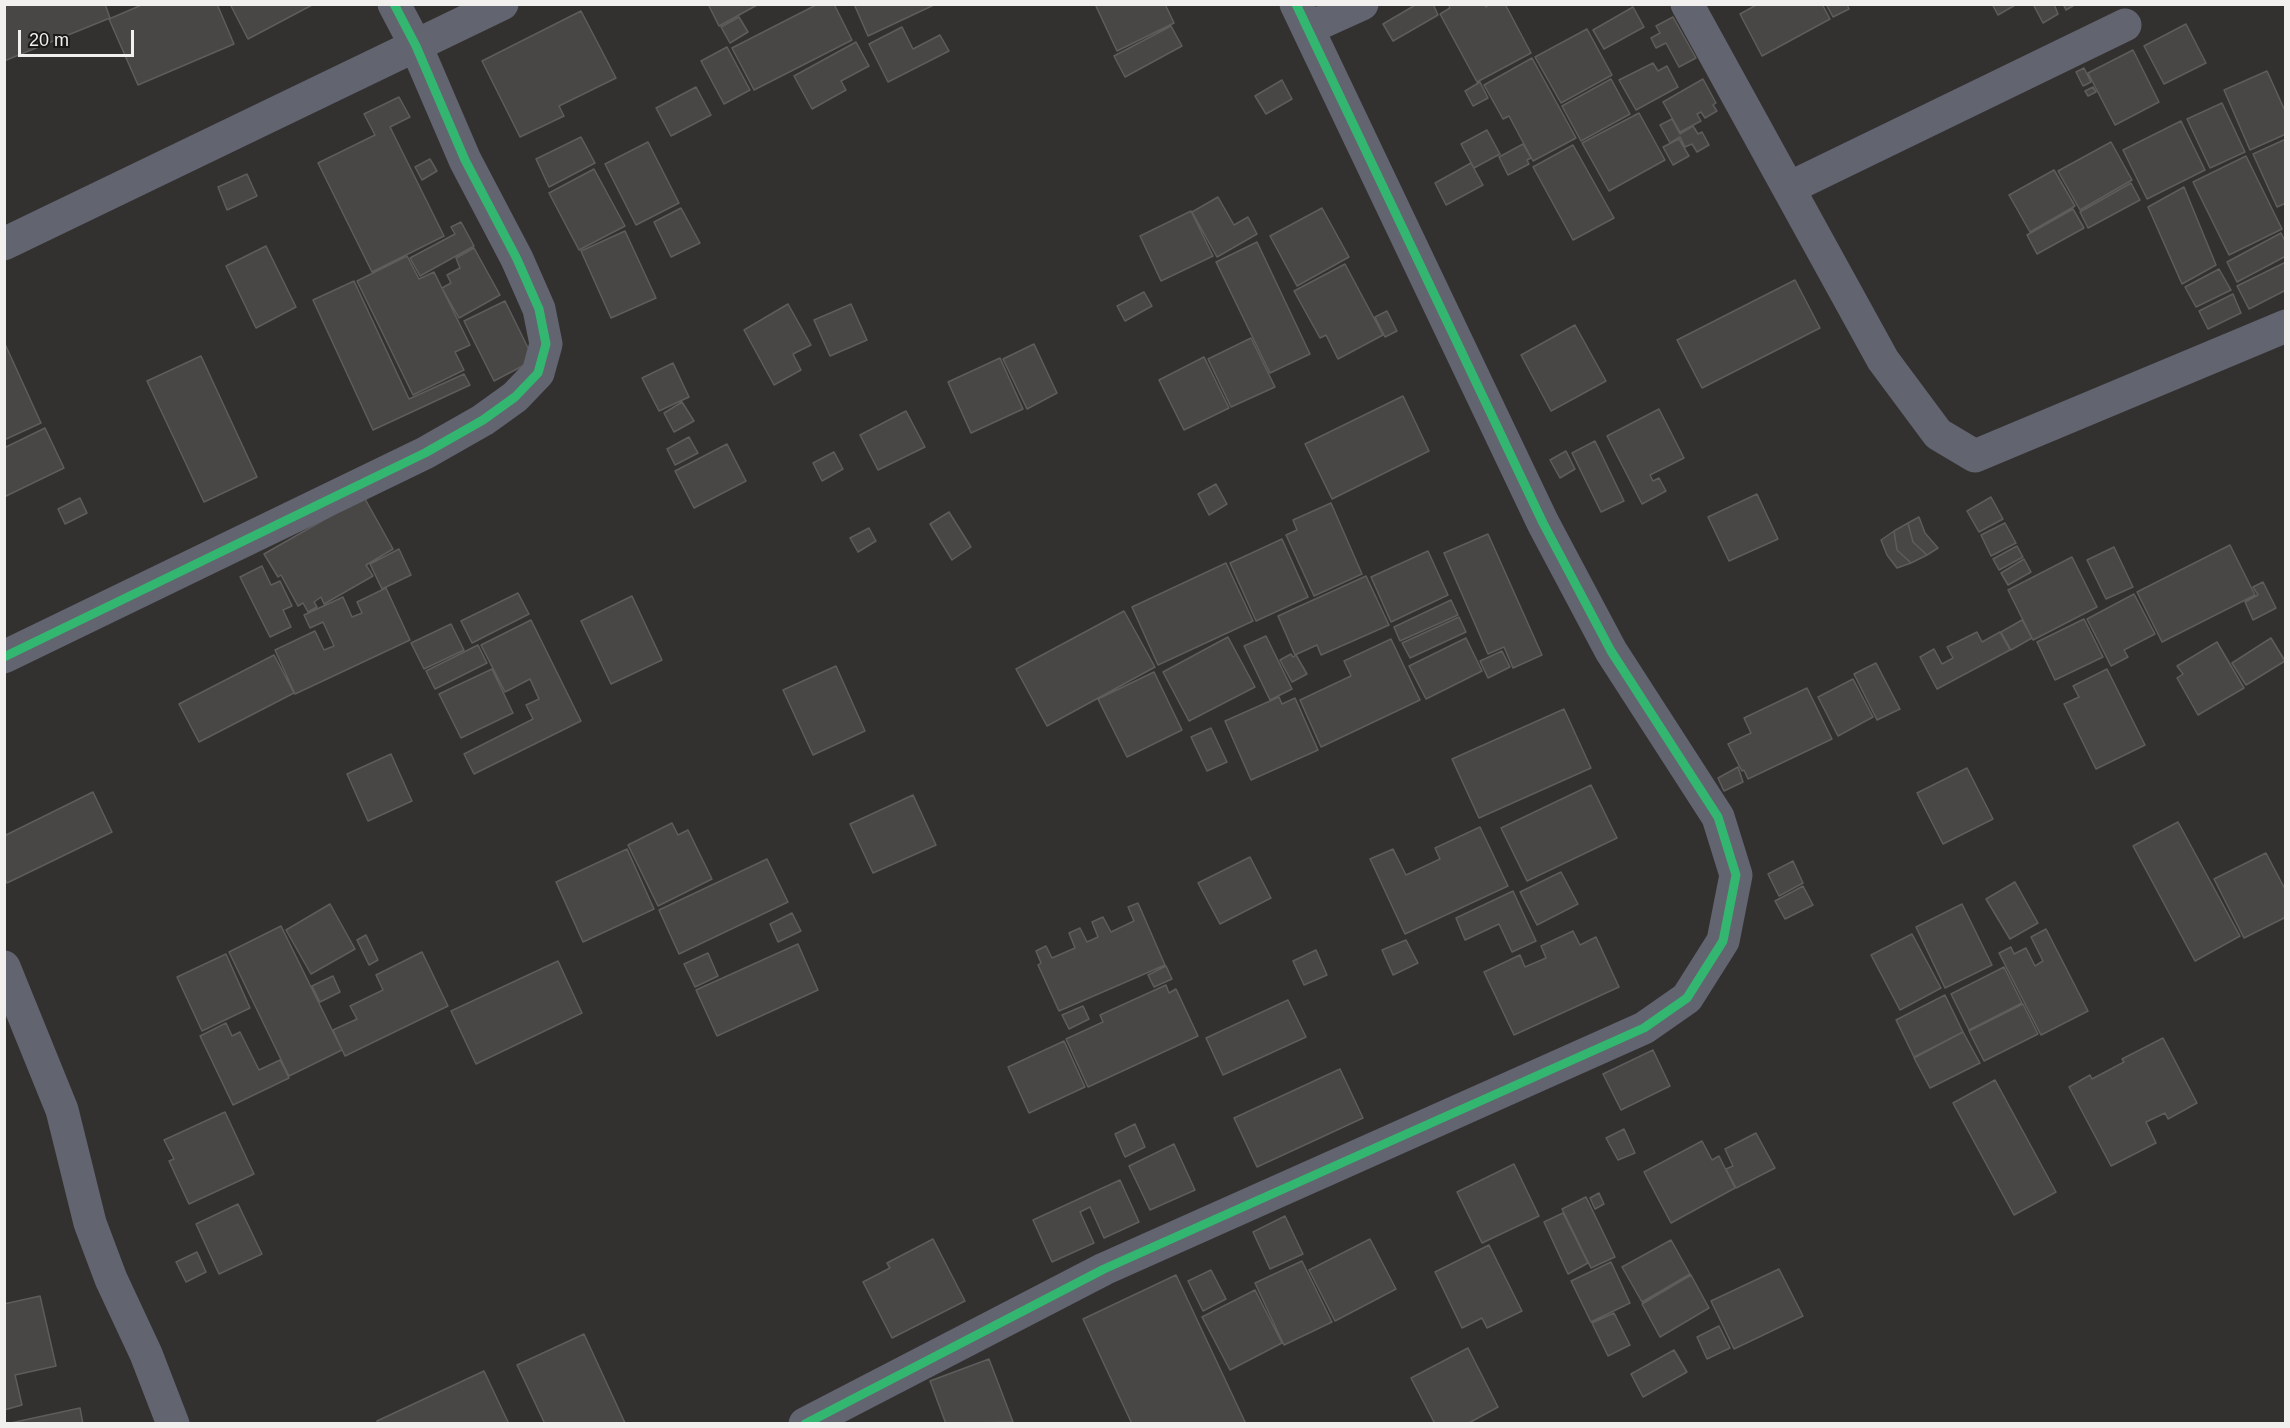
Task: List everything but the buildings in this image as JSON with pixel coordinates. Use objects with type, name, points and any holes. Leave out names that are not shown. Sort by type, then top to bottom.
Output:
[{"type":"street","points":[[4,657],[425,453],[491,414],[515,397],[538,373],[546,344],[538,309],[517,259],[465,160],[416,46],[394,4]]},
{"type":"street","points":[[4,244],[502,4]]},
{"type":"street","points":[[805,1424],[1104,1269],[1644,1028],[1687,998],[1723,940],[1736,874],[1718,817],[1611,651],[1543,523],[1303,16],[1362,4]]},
{"type":"street","points":[[1687,4],[1883,360],[1938,434],[1975,456],[2286,326]]},
{"type":"street","points":[[1789,188],[2125,25]]},
{"type":"street","points":[[4,968],[62,1110],[90,1223],[111,1279],[146,1354],[173,1424]]},
{"type":"cycle path","points":[[4,657],[425,453],[483,420],[515,397],[538,373],[546,344],[539,309],[517,259],[465,160],[416,46],[394,4]]},
{"type":"cycle path","points":[[805,1424],[1104,1269],[1644,1028],[1687,998],[1723,941],[1736,875],[1718,817],[1611,651],[1543,523],[1296,4]]}]
